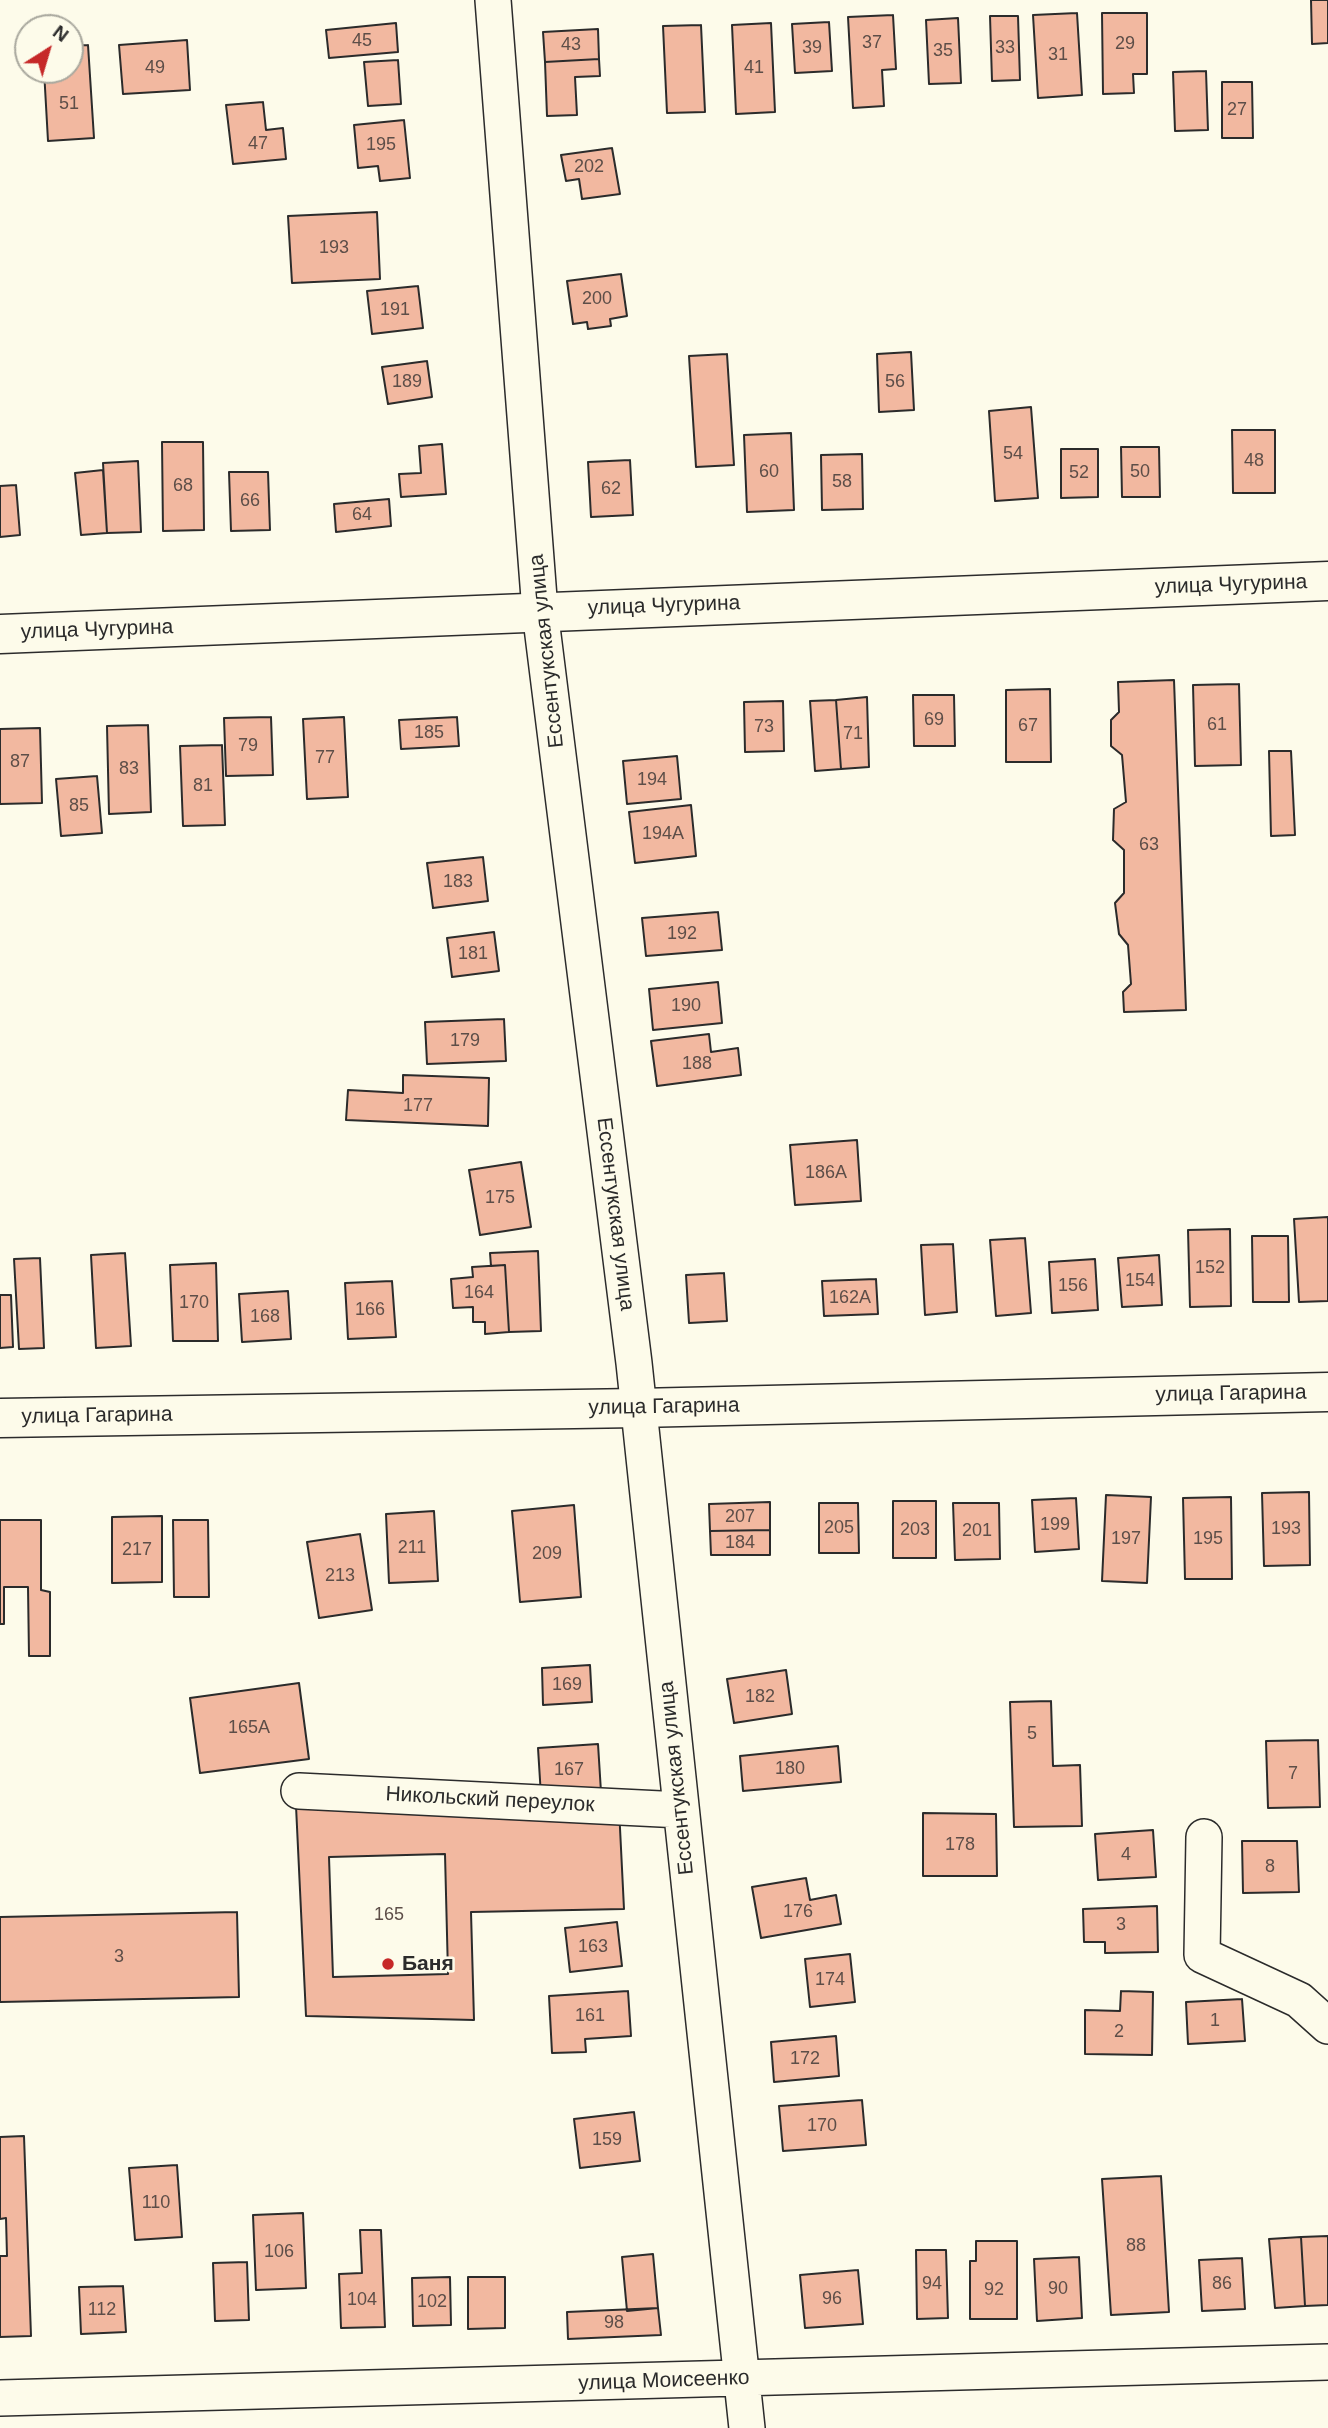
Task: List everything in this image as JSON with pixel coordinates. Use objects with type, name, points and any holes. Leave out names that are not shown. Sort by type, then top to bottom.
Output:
[{"type":"street","name":"Ессентукская улица","points":[[493,0],[540,611],[638,1408],[747,2428]]},
{"type":"street","name":"улица Чугурина","points":[[0,634],[1328,581]]},
{"type":"street","name":"улица Гагарина","points":[[0,1418],[638,1408],[1328,1392]]},
{"type":"street","name":"Никольский переулок","points":[[299,1791],[681,1810]]},
{"type":"street","points":[[1204,1837],[1202,1955],[1299,2000],[1328,2026]]},
{"type":"street","name":"улица Моисеенко","points":[[0,2398],[1328,2362]]},
{"type":"building","points":[[1311,0],[1328,0],[1328,43],[1312,44]]},
{"type":"building","points":[[1077,13],[1082,95],[1038,98],[1033,15]]},
{"type":"building","points":[[1102,13],[1147,13],[1147,74],[1133,74],[1134,93],[1103,94]]},
{"type":"building","points":[[893,15],[896,69],[882,70],[884,106],[853,108],[848,17]]},
{"type":"building","points":[[990,16],[1018,16],[1020,80],[992,81]]},
{"type":"building","points":[[958,18],[961,83],[929,84],[926,20]]},
{"type":"building","points":[[829,22],[832,71],[795,73],[792,24]]},
{"type":"building","points":[[396,23],[398,52],[329,58],[326,30]]},
{"type":"building","points":[[771,23],[775,112],[736,114],[732,25]]},
{"type":"building","points":[[701,25],[705,112],[667,113],[663,26]]},
{"type":"building","points":[[598,29],[599,59],[545,62],[543,32]]},
{"type":"building","points":[[187,40],[190,90],[123,94],[119,45]]},
{"type":"building","points":[[84,45],[88,45],[94,138],[48,141],[45,84],[84,84]]},
{"type":"building","points":[[599,59],[600,76],[575,77],[577,115],[547,116],[545,62]]},
{"type":"building","points":[[398,60],[401,104],[368,106],[364,62]]},
{"type":"building","points":[[1206,71],[1208,130],[1175,131],[1173,72]]},
{"type":"building","points":[[1222,82],[1252,82],[1253,138],[1222,138]]},
{"type":"building","points":[[263,102],[266,130],[283,128],[286,159],[233,164],[226,105]]},
{"type":"building","points":[[404,120],[410,178],[380,181],[378,166],[358,168],[354,125]]},
{"type":"building","points":[[612,148],[620,194],[582,199],[579,179],[566,181],[561,155]]},
{"type":"building","points":[[377,212],[380,279],[292,283],[288,216]]},
{"type":"building","points":[[621,274],[627,316],[610,319],[611,326],[588,329],[587,322],[573,324],[567,281]]},
{"type":"building","points":[[418,286],[423,328],[372,334],[367,291]]},
{"type":"building","points":[[911,352],[914,410],[879,412],[877,354]]},
{"type":"building","points":[[727,354],[734,465],[696,467],[689,356]]},
{"type":"building","points":[[427,361],[432,397],[388,404],[382,367]]},
{"type":"building","points":[[1031,407],[1038,498],[995,501],[989,411]]},
{"type":"building","points":[[1232,430],[1275,430],[1275,493],[1233,493]]},
{"type":"building","points":[[791,433],[794,510],[747,512],[744,435]]},
{"type":"building","points":[[162,442],[203,442],[204,530],[163,531]]},
{"type":"building","points":[[442,444],[446,494],[401,497],[399,474],[421,473],[419,446]]},
{"type":"building","points":[[1121,447],[1159,447],[1160,497],[1122,497]]},
{"type":"building","points":[[1061,449],[1098,449],[1098,497],[1061,498]]},
{"type":"building","points":[[862,454],[863,509],[822,510],[821,455]]},
{"type":"building","points":[[630,460],[633,515],[591,517],[588,462]]},
{"type":"building","points":[[138,461],[141,532],[107,533],[103,463]]},
{"type":"building","points":[[103,470],[107,533],[81,535],[75,473]]},
{"type":"building","points":[[229,472],[268,472],[270,530],[231,531]]},
{"type":"building","points":[[16,485],[20,535],[0,537],[0,486]]},
{"type":"building","points":[[389,499],[391,526],[336,532],[334,504]]},
{"type":"building","points":[[1174,680],[1186,1010],[1124,1012],[1123,992],[1131,984],[1128,945],[1119,934],[1115,903],[1124,893],[1124,850],[1113,840],[1114,809],[1126,802],[1122,755],[1111,746],[1111,720],[1119,712],[1118,682]]},
{"type":"building","points":[[1239,684],[1241,765],[1195,766],[1193,685]]},
{"type":"building","points":[[1050,689],[1051,762],[1006,762],[1006,690]]},
{"type":"building","points":[[913,695],[954,695],[955,746],[914,746]]},
{"type":"building","points":[[867,697],[869,767],[841,769],[836,700]]},
{"type":"building","points":[[836,700],[841,769],[815,771],[810,701]]},
{"type":"building","points":[[783,701],[784,751],[745,752],[744,702]]},
{"type":"building","points":[[271,717],[273,775],[226,776],[224,718]]},
{"type":"building","points":[[344,717],[348,797],[307,799],[303,719]]},
{"type":"building","points":[[457,717],[459,746],[401,749],[399,720]]},
{"type":"building","points":[[148,725],[151,812],[109,814],[107,726]]},
{"type":"building","points":[[40,728],[42,803],[0,804],[0,729]]},
{"type":"building","points":[[222,745],[225,825],[183,826],[180,746]]},
{"type":"building","points":[[1269,751],[1291,751],[1295,835],[1271,836]]},
{"type":"building","points":[[677,756],[681,799],[627,804],[623,761]]},
{"type":"building","points":[[97,776],[102,833],[61,836],[56,779]]},
{"type":"building","points":[[691,805],[696,856],[635,863],[629,812]]},
{"type":"building","points":[[483,857],[488,901],[433,908],[427,863]]},
{"type":"building","points":[[718,912],[722,950],[646,956],[642,918]]},
{"type":"building","points":[[494,932],[499,971],[452,977],[447,938]]},
{"type":"building","points":[[718,982],[722,1023],[653,1030],[649,989]]},
{"type":"building","points":[[504,1019],[506,1061],[427,1064],[425,1022]]},
{"type":"building","points":[[709,1034],[711,1052],[738,1048],[741,1075],[657,1086],[651,1041]]},
{"type":"building","points":[[403,1075],[489,1078],[488,1126],[346,1120],[348,1090],[403,1093]]},
{"type":"building","points":[[857,1140],[861,1201],[795,1205],[790,1145]]},
{"type":"building","points":[[521,1162],[531,1227],[480,1235],[469,1170]]},
{"type":"building","points":[[1328,1217],[1328,1301],[1299,1302],[1294,1219]]},
{"type":"building","points":[[1230,1229],[1231,1306],[1190,1307],[1188,1230]]},
{"type":"building","points":[[1252,1236],[1288,1236],[1289,1302],[1253,1302]]},
{"type":"building","points":[[1025,1238],[1031,1313],[996,1316],[990,1240]]},
{"type":"building","points":[[953,1244],[957,1312],[925,1315],[921,1245]]},
{"type":"building","points":[[538,1251],[541,1331],[509,1332],[505,1265],[491,1266],[490,1253]]},
{"type":"building","points":[[125,1253],[131,1346],[96,1348],[91,1255]]},
{"type":"building","points":[[1159,1255],[1162,1305],[1122,1307],[1118,1258]]},
{"type":"building","points":[[40,1258],[44,1348],[19,1349],[14,1259]]},
{"type":"building","points":[[1095,1259],[1098,1310],[1052,1313],[1049,1262]]},
{"type":"building","points":[[216,1263],[218,1341],[173,1341],[170,1265]]},
{"type":"building","points":[[505,1265],[509,1332],[485,1334],[485,1322],[473,1322],[473,1307],[453,1308],[451,1279],[473,1277],[472,1267]]},
{"type":"building","points":[[724,1273],[727,1321],[689,1323],[686,1275]]},
{"type":"building","points":[[876,1279],[878,1314],[824,1316],[822,1281]]},
{"type":"building","points":[[392,1281],[396,1337],[348,1339],[345,1283]]},
{"type":"building","points":[[288,1291],[291,1339],[242,1342],[239,1294]]},
{"type":"building","points":[[0,1295],[11,1295],[13,1347],[0,1348]]},
{"type":"building","points":[[1309,1492],[1310,1565],[1264,1566],[1262,1493]]},
{"type":"building","points":[[1106,1495],[1151,1497],[1147,1583],[1102,1581]]},
{"type":"building","points":[[1231,1497],[1232,1579],[1185,1579],[1183,1498]]},
{"type":"building","points":[[1076,1498],[1079,1549],[1035,1552],[1032,1500]]},
{"type":"building","points":[[893,1501],[936,1501],[936,1558],[893,1558]]},
{"type":"building","points":[[770,1502],[770,1530],[710,1531],[709,1504]]},
{"type":"building","points":[[819,1503],[858,1503],[859,1553],[819,1553]]},
{"type":"building","points":[[953,1503],[999,1503],[1000,1559],[955,1560]]},
{"type":"building","points":[[574,1505],[581,1597],[520,1602],[512,1511]]},
{"type":"building","points":[[434,1511],[438,1581],[389,1583],[386,1514]]},
{"type":"building","points":[[162,1516],[162,1582],[112,1583],[112,1517]]},
{"type":"building","points":[[0,1520],[41,1520],[41,1590],[50,1592],[50,1656],[29,1656],[28,1587],[4,1587],[4,1624],[0,1624]]},
{"type":"building","points":[[173,1520],[208,1520],[209,1597],[174,1597]]},
{"type":"building","points":[[770,1530],[770,1555],[711,1555],[710,1531]]},
{"type":"building","points":[[360,1534],[372,1610],[319,1618],[307,1542]]},
{"type":"building","points":[[590,1665],[592,1702],[543,1705],[542,1668]]},
{"type":"building","points":[[786,1670],[792,1714],[734,1723],[727,1679]]},
{"type":"building","points":[[299,1683],[309,1759],[200,1773],[190,1698]]},
{"type":"building","points":[[1051,1701],[1053,1766],[1080,1765],[1082,1826],[1014,1827],[1010,1702]]},
{"type":"building","points":[[1318,1740],[1320,1807],[1268,1808],[1266,1741]]},
{"type":"building","points":[[598,1744],[601,1792],[541,1796],[538,1748]]},
{"type":"building","points":[[838,1746],[841,1782],[743,1791],[740,1756]]},
{"type":"building","name":"Баня","points":[[296,1806],[619,1808],[624,1909],[471,1912],[474,2020],[306,2016]]},
{"type":"building","points":[[923,1813],[996,1814],[997,1876],[923,1876]]},
{"type":"building","points":[[1153,1830],[1156,1877],[1098,1880],[1095,1834]]},
{"type":"building","points":[[1242,1841],[1297,1841],[1299,1892],[1243,1893]]},
{"type":"building","points":[[445,1854],[448,1974],[333,1977],[329,1857]]},
{"type":"building","points":[[806,1878],[810,1900],[836,1895],[841,1924],[761,1938],[752,1887]]},
{"type":"building","points":[[1157,1906],[1158,1952],[1105,1953],[1105,1942],[1084,1942],[1083,1909]]},
{"type":"building","points":[[237,1912],[239,1997],[0,2002],[0,1917]]},
{"type":"building","points":[[617,1922],[622,1966],[570,1972],[565,1928]]},
{"type":"building","points":[[850,1954],[855,2002],[810,2007],[805,1959]]},
{"type":"building","points":[[628,1991],[631,2036],[585,2039],[586,2052],[552,2053],[549,1996]]},
{"type":"building","points":[[1121,1991],[1153,1992],[1152,2055],[1085,2054],[1085,2010],[1120,2011]]},
{"type":"building","points":[[1242,1999],[1245,2041],[1188,2044],[1186,2002]]},
{"type":"building","points":[[836,2036],[839,2076],[774,2082],[771,2042]]},
{"type":"building","points":[[862,2100],[866,2145],[783,2151],[779,2106]]},
{"type":"building","points":[[634,2112],[640,2161],[580,2168],[574,2119]]},
{"type":"building","points":[[24,2136],[31,2336],[0,2337],[0,2256],[7,2256],[6,2218],[0,2219],[0,2137]]},
{"type":"building","points":[[177,2165],[182,2237],[135,2240],[129,2168]]},
{"type":"building","points":[[1161,2176],[1169,2312],[1111,2315],[1102,2179]]},
{"type":"building","points":[[303,2213],[306,2288],[256,2290],[253,2215]]},
{"type":"building","points":[[360,2230],[381,2230],[385,2327],[341,2328],[339,2274],[362,2273]]},
{"type":"building","points":[[1328,2236],[1328,2305],[1305,2306],[1301,2237]]},
{"type":"building","points":[[1301,2237],[1305,2306],[1275,2308],[1269,2239]]},
{"type":"building","points":[[976,2241],[1017,2241],[1017,2319],[970,2319],[970,2261],[976,2261]]},
{"type":"building","points":[[916,2250],[946,2250],[948,2318],[917,2319]]},
{"type":"building","points":[[653,2254],[658,2308],[627,2311],[622,2257]]},
{"type":"building","points":[[1079,2257],[1082,2318],[1037,2321],[1034,2259]]},
{"type":"building","points":[[1242,2258],[1245,2309],[1202,2311],[1199,2260]]},
{"type":"building","points":[[247,2262],[249,2320],[215,2321],[213,2263]]},
{"type":"building","points":[[858,2270],[863,2324],[805,2328],[800,2275]]},
{"type":"building","points":[[450,2277],[451,2325],[413,2326],[412,2278]]},
{"type":"building","points":[[468,2277],[505,2277],[505,2328],[468,2329]]},
{"type":"building","points":[[123,2286],[126,2332],[81,2334],[79,2287]]},
{"type":"building","points":[[658,2308],[661,2335],[568,2339],[567,2312]]},
{"type":"place","name":"Баня","points":[[388,1964]]}]
